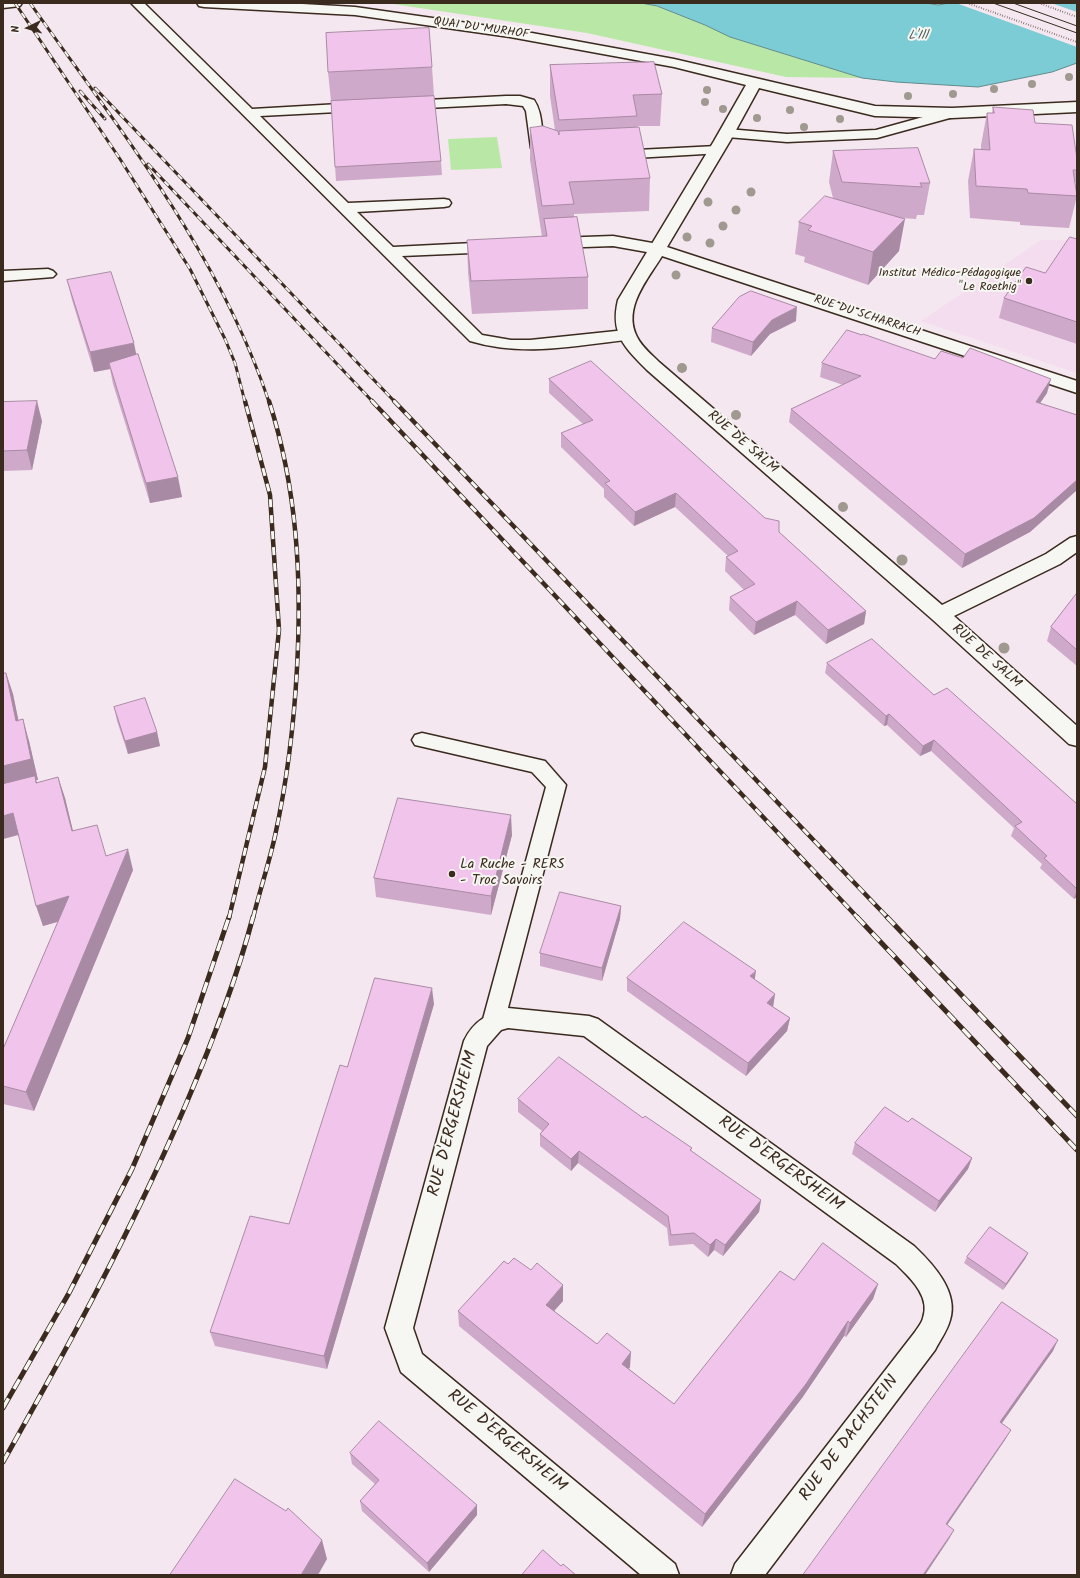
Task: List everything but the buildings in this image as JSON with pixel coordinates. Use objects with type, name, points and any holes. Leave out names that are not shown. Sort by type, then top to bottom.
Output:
[{"type":"street","points":[[3,4],[15,3]]},
{"type":"street","name":"QUAI DU MURHOF","points":[[204,3],[356,11],[510,33],[674,63],[754,83],[875,110],[952,113],[1077,108]]},
{"type":"street","name":"RUE DE SALM","points":[[754,83],[727,133],[627,300],[623,322],[626,334],[633,346],[653,366],[940,615],[1077,738]]},
{"type":"street","name":"RUE DU SCHARRACH","points":[[658,249],[1077,387]]},
{"type":"street","points":[[940,615],[1053,559],[1077,543]]},
{"type":"street","name":"RUE D'ERGERSHEIM","points":[[664,1575],[411,1363],[399,1328],[476,1041],[493,1023],[508,1018],[589,1026],[905,1254],[925,1274],[936,1296]]},
{"type":"street","name":"RUE DE DACHSTEIN","points":[[746,1575],[924,1341],[937,1319],[936,1296]]},
{"type":"lane","points":[[137,3],[476,338],[486,342],[507,346],[530,345],[626,334]]},
{"type":"lane","points":[[396,106],[520,100],[529,103],[533,110],[538,148],[545,154],[556,157]]},
{"type":"lane","points":[[247,113],[372,107]]},
{"type":"lane","points":[[727,133],[787,138],[877,134],[952,113]]},
{"type":"lane","points":[[602,155],[717,150]]},
{"type":"lane","points":[[343,208],[444,204]]},
{"type":"lane","points":[[543,244],[613,240],[658,249]]},
{"type":"lane","points":[[388,252],[512,246]]},
{"type":"lane","points":[[3,276],[48,274]]},
{"type":"lane","points":[[422,740],[538,766],[556,784],[493,1023]]},
{"type":"path","points":[[968,3],[1077,42]]},
{"type":"path","points":[[1039,3],[1077,17]]},
{"type":"shaded area","name":"Institut Médico-Pédagogique \"Le Roethig\"","points":[[1041,240],[1077,240],[1077,373],[921,321]]},
{"type":"green space","points":[[386,3],[641,3],[656,6],[705,25],[730,37],[862,78],[786,77],[587,33]]},
{"type":"green space","points":[[497,137],[502,168],[451,170],[448,139]]},
{"type":"water","name":"L'Ill","points":[[641,3],[926,3],[938,5],[949,3],[1077,3],[1077,63],[1052,72],[978,87],[896,82],[862,78],[730,37],[705,25],[657,6]]},
{"type":"pier","points":[[956,3],[1051,3],[1077,12],[1077,47]]},
{"type":"tram line","points":[[993,3],[1077,33]]},
{"type":"tram line","points":[[1013,3],[1077,26]]},
{"type":"railway","points":[[15,3],[120,159],[190,269],[225,339],[235,363],[245,402]]},
{"type":"railway","points":[[30,3],[132,146],[195,244],[224,295],[248,348],[269,402]]},
{"type":"railway","points":[[95,88],[395,402]]},
{"type":"railway","points":[[80,91],[105,119]]},
{"type":"railway","points":[[148,164],[373,402]]},
{"type":"railway","points":[[229,918],[265,767],[279,630],[270,495],[245,401]]},
{"type":"railway","points":[[253,918],[270,856],[279,815],[289,752],[297,668],[299,600],[295,533],[286,467],[269,401]]},
{"type":"railway","points":[[372,401],[858,918]]},
{"type":"railway","points":[[394,401],[888,918]]},
{"type":"railway","points":[[3,1408],[69,1293],[132,1169],[188,1038],[229,917]]},
{"type":"railway","points":[[3,1462],[99,1286],[166,1150],[196,1081],[223,1012],[253,917]]},
{"type":"railway","points":[[857,917],[1077,1150]]},
{"type":"railway","points":[[887,917],[1077,1116]]},
{"type":"place","name":"Institut Médico-Pédagogique \"Le Roethig\"","points":[[1029,281]]},
{"type":"place","name":"La Ruche - RERS - Troc Savoirs","points":[[452,874]]}]
